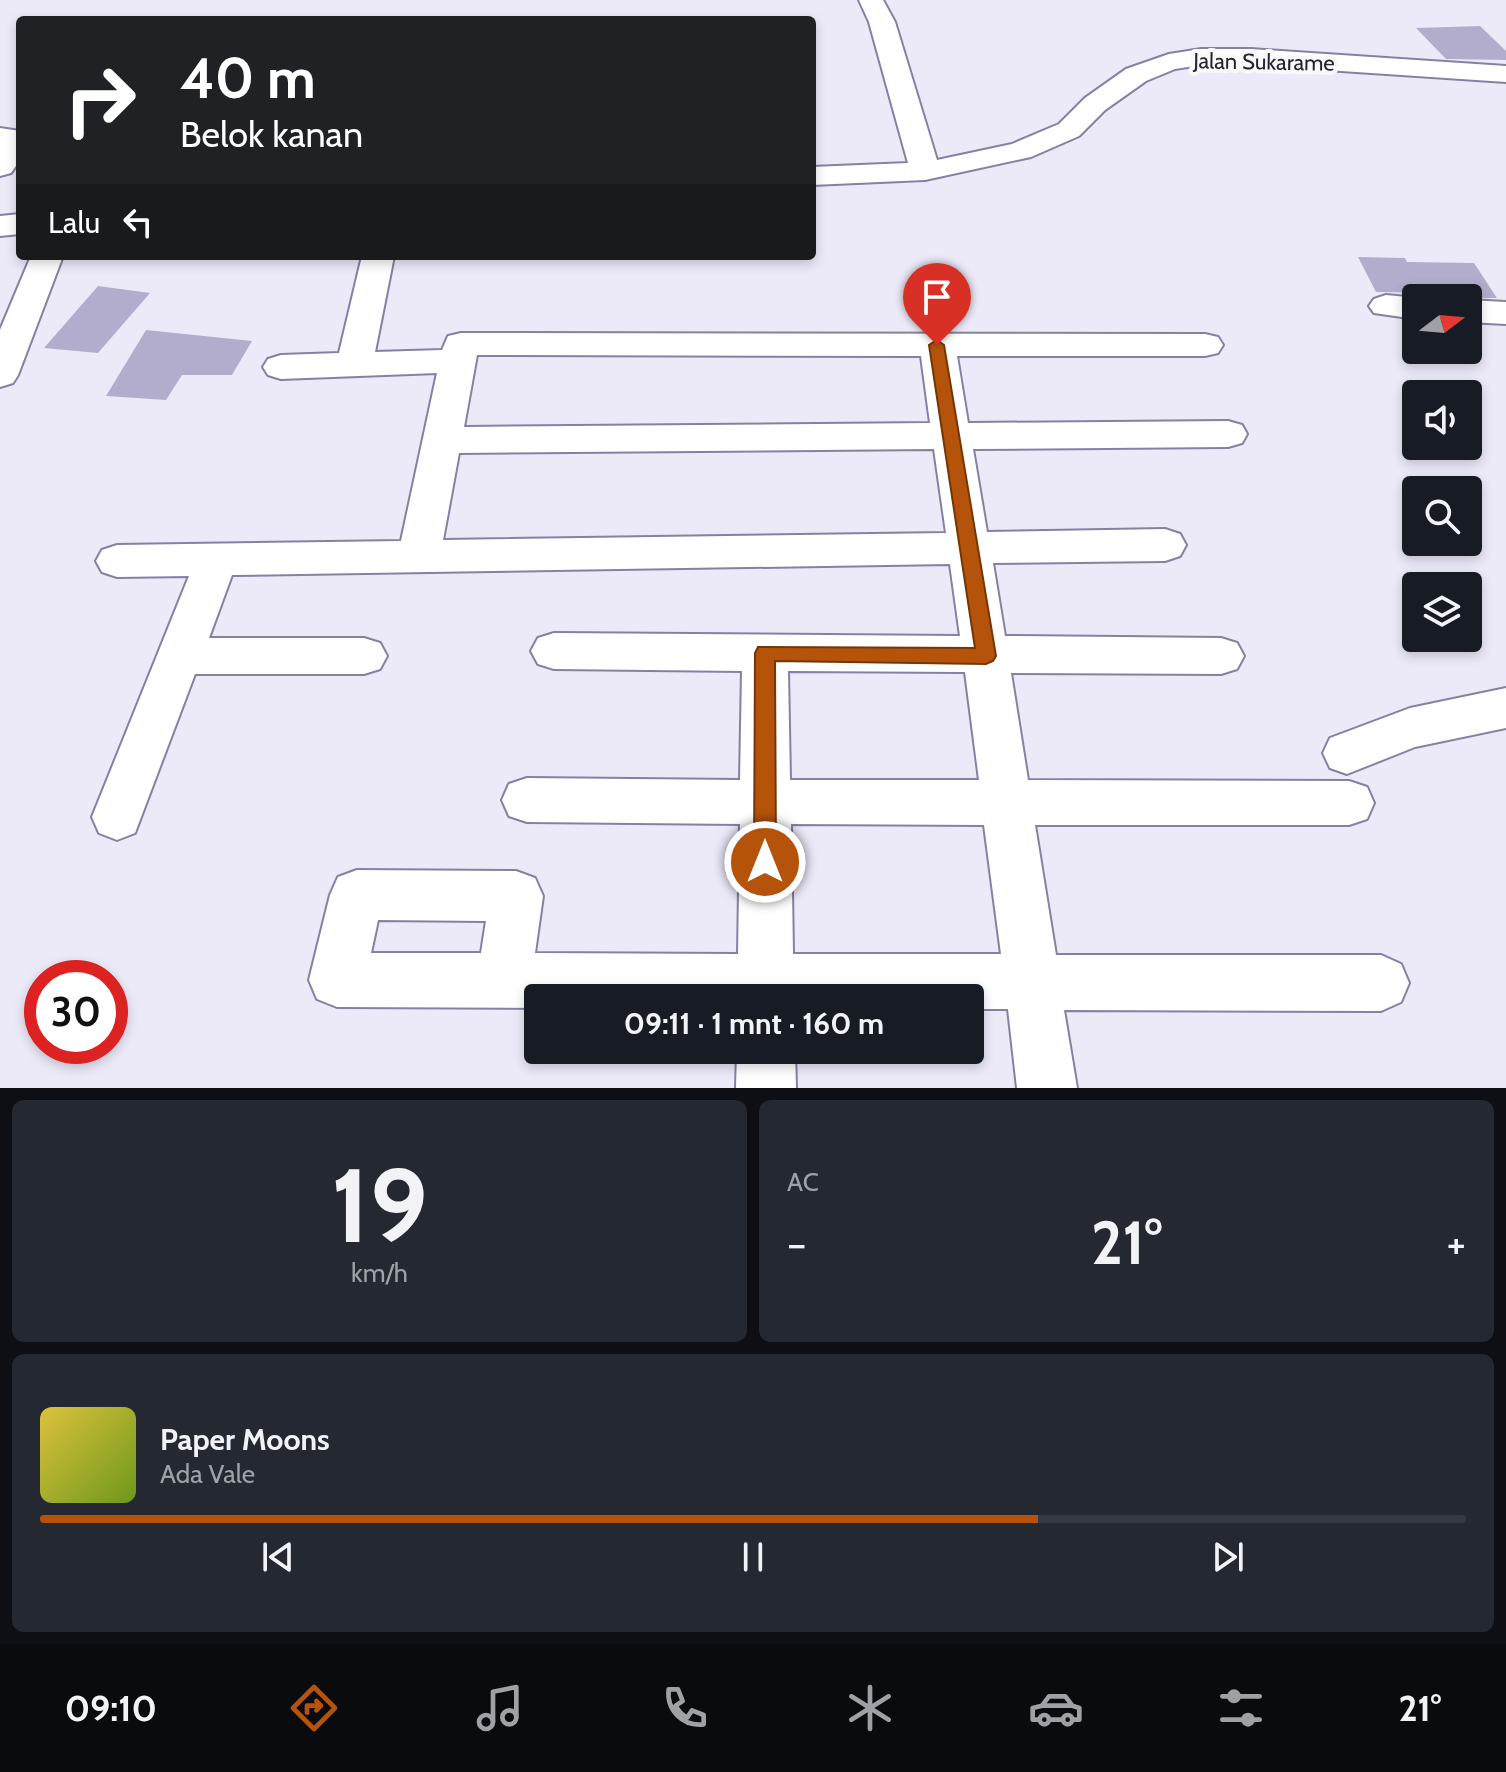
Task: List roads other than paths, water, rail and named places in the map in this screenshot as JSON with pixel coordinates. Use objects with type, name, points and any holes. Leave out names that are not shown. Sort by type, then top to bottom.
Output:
[{"type":"street","points":[[871,0],[882,22],[925,171]]},
{"type":"street","name":"Jalan Sukarame","points":[[816,176],[925,171],[1021,151],[1069,130],[1095,104],[1136,75],[1169,62],[1201,57],[1251,57],[1506,74]]},
{"type":"street","points":[[0,167],[16,144]]},
{"type":"street","points":[[0,375],[45,260]]},
{"type":"street","points":[[354,365],[377,260]]},
{"type":"street","points":[[1482,312],[1506,313]]},
{"type":"street","points":[[419,556],[461,344],[1205,345]]},
{"type":"street","points":[[937,345],[986,656],[1047,1088]]},
{"type":"street","points":[[281,367],[458,361]]},
{"type":"street","points":[[443,440],[1228,434]]},
{"type":"street","points":[[117,561],[1165,545]]},
{"type":"street","points":[[117,817],[217,559]]},
{"type":"street","points":[[554,651],[1221,656]]},
{"type":"street","points":[[765,653],[766,984]]},
{"type":"street","points":[[179,656],[364,656]]},
{"type":"street","points":[[1347,753],[1410,728],[1506,708]]},
{"type":"street","points":[[527,800],[1349,803]]},
{"type":"street","points":[[504,981],[591,984]]},
{"type":"street","points":[[966,984],[1381,983]]},
{"type":"street","points":[[766,1064],[766,1088]]}]
